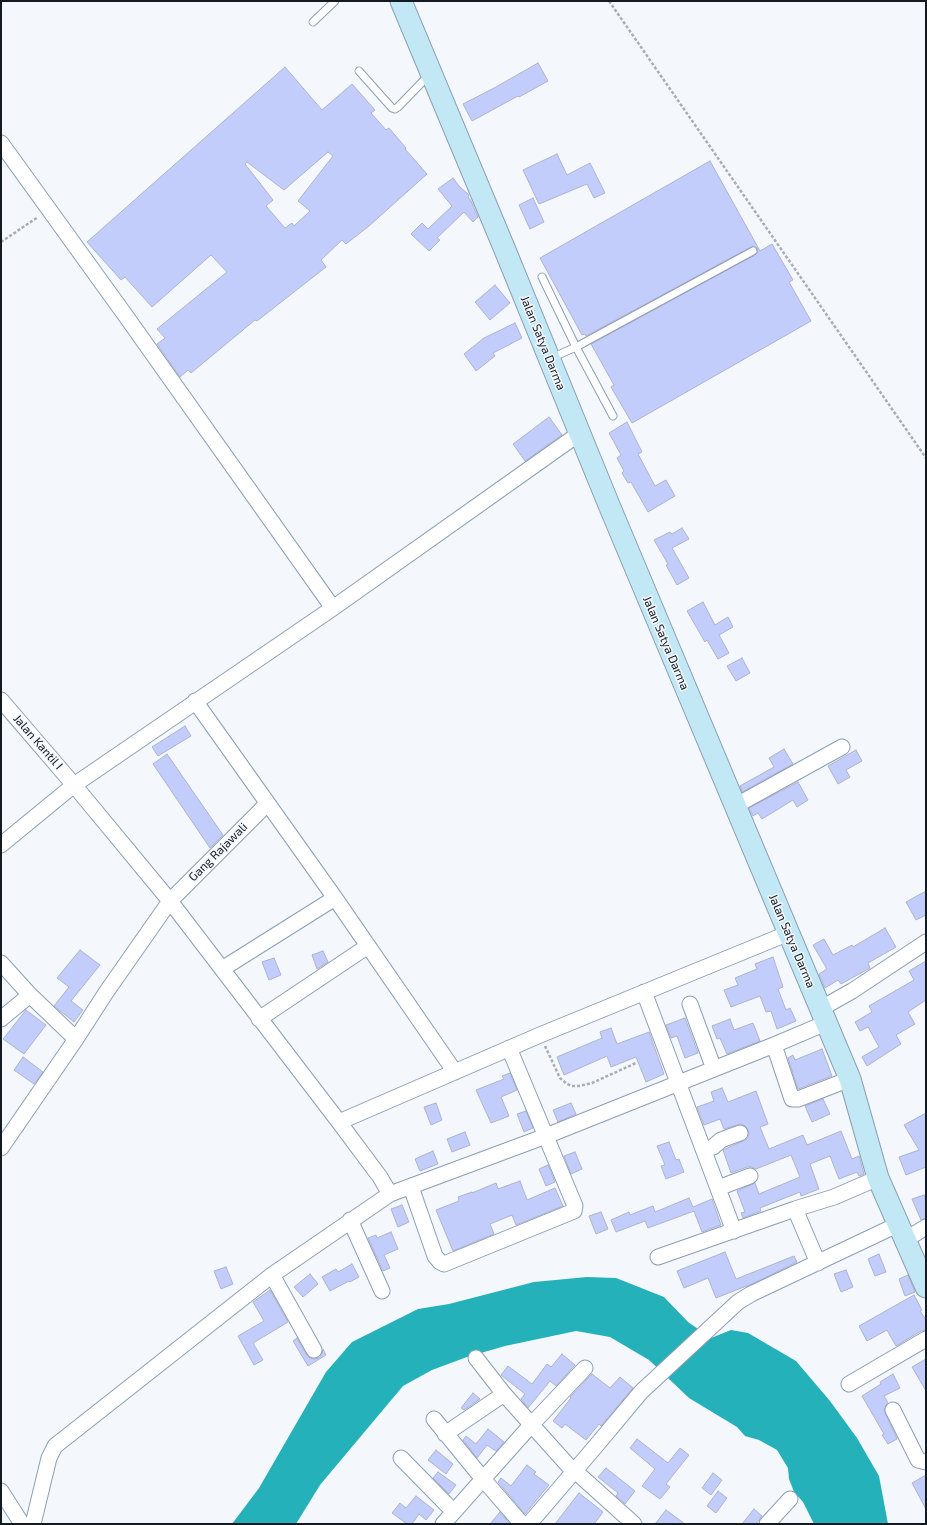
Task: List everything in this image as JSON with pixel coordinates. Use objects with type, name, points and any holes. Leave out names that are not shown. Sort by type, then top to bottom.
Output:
[{"type":"main road","name":"Jalan Satya Darma","points":[[401,1],[850,1079],[878,1178],[926,1287]]},
{"type":"street","points":[[1,143],[333,608]]},
{"type":"street","points":[[1,845],[74,785],[333,608],[580,433]]},
{"type":"street","name":"Jalan Kantil I","points":[[1,700],[170,901],[339,1122],[380,1177],[390,1194]]},
{"type":"street","points":[[195,701],[267,804],[336,898],[456,1072]]},
{"type":"street","points":[[735,806],[842,747]]},
{"type":"street","name":"Gang Rajawali","points":[[1,1148],[170,901],[267,804]]},
{"type":"street","points":[[222,969],[336,898]]},
{"type":"street","points":[[339,1122],[509,1048],[788,933]]},
{"type":"street","points":[[33,1524],[49,1458],[55,1446],[272,1275],[350,1220],[390,1194],[546,1136],[774,1046],[823,1016],[852,991],[926,942]]},
{"type":"street","points":[[259,1019],[368,946]]},
{"type":"street","points":[[1,963],[30,995],[76,1039]]},
{"type":"street","points":[[644,992],[734,1231]]},
{"type":"street","points":[[1,1019],[30,995]]},
{"type":"street","points":[[690,1004],[714,1069]]},
{"type":"street","points":[[774,1046],[792,1099],[798,1099],[850,1079]]},
{"type":"street","points":[[411,1187],[435,1256],[444,1264],[574,1211],[575,1206],[509,1048]]},
{"type":"street","points":[[704,1150],[713,1147],[721,1140],[740,1133]]},
{"type":"street","points":[[718,1188],[750,1176]]},
{"type":"street","points":[[658,1257],[834,1197],[878,1178]]},
{"type":"street","points":[[796,1209],[818,1263]]},
{"type":"street","points":[[350,1220],[382,1290]]},
{"type":"street","points":[[529,1524],[575,1472],[640,1392],[738,1302],[750,1294],[818,1263],[902,1232],[926,1227]]},
{"type":"street","points":[[272,1275],[314,1350]]},
{"type":"street","points":[[849,1384],[926,1339]]},
{"type":"street","points":[[476,1358],[504,1394],[575,1472],[634,1524]]},
{"type":"street","points":[[443,1524],[532,1424],[585,1368]]},
{"type":"street","points":[[445,1434],[504,1394]]},
{"type":"street","points":[[893,1410],[918,1460],[926,1462]]},
{"type":"street","points":[[434,1419],[445,1434],[522,1524]]},
{"type":"street","points":[[401,1458],[454,1512]]},
{"type":"street","points":[[1,1491],[22,1524]]},
{"type":"street","points":[[767,1524],[790,1499]]},
{"type":"lane","points":[[313,22],[335,1]]},
{"type":"lane","points":[[359,71],[392,108],[395,109],[431,72]]},
{"type":"lane","points":[[549,358],[576,347],[753,251]]},
{"type":"lane","points":[[542,277],[576,347],[613,416]]},
{"type":"path","points":[[609,1],[926,458]]},
{"type":"path","points":[[1,242],[49,210]]},
{"type":"path","points":[[540,1035],[560,1078],[572,1086],[579,1086],[592,1082],[636,1063]]},
{"type":"water","points":[[587,1277],[616,1278],[664,1297],[688,1322],[711,1338],[731,1330],[748,1333],[796,1361],[830,1401],[857,1438],[879,1476],[888,1524],[814,1524],[803,1502],[794,1492],[789,1479],[788,1468],[777,1450],[759,1440],[745,1436],[737,1427],[689,1398],[649,1360],[610,1337],[576,1331],[505,1346],[467,1357],[432,1370],[403,1386],[320,1485],[296,1524],[232,1524],[259,1488],[326,1372],[352,1342],[418,1309],[449,1304],[534,1282]]},
{"type":"building","points":[[538,63],[548,81],[472,121],[463,104]]},
{"type":"building","points":[[285,67],[322,110],[352,84],[375,110],[371,113],[386,130],[389,128],[427,174],[369,226],[346,244],[342,240],[321,260],[326,267],[257,321],[255,320],[191,373],[188,370],[180,377],[157,344],[165,338],[157,329],[227,272],[211,255],[152,307],[125,277],[121,280],[87,242]],"holes":[[[328,152],[333,156],[298,201],[310,211],[294,226],[292,223],[285,228],[266,206],[273,200],[245,164],[247,162],[284,190]]]},
{"type":"building","points":[[557,154],[567,175],[590,163],[605,193],[594,198],[587,184],[539,204],[523,170]]},
{"type":"building","points":[[710,161],[760,251],[772,244],[793,280],[789,282],[811,321],[632,423],[611,387],[614,385],[591,344],[755,255],[758,252],[757,248],[754,246],[751,247],[586,336],[585,334],[582,335],[540,258]]},
{"type":"building","points":[[453,178],[469,195],[468,197],[478,217],[473,222],[464,212],[437,238],[440,240],[429,251],[411,234],[422,223],[428,229],[452,206],[438,189]]},
{"type":"building","points":[[533,198],[544,222],[530,229],[519,205]]},
{"type":"building","points":[[495,285],[510,303],[490,320],[475,302]]},
{"type":"building","points":[[515,323],[522,338],[493,353],[495,356],[476,371],[464,354],[484,338]]},
{"type":"building","points":[[549,417],[562,435],[525,461],[513,444]]},
{"type":"building","points":[[627,422],[642,452],[638,454],[655,486],[666,480],[675,496],[648,512],[631,482],[628,483],[622,473],[624,471],[617,458],[621,455],[609,433]]},
{"type":"building","points":[[682,528],[689,539],[672,548],[689,578],[677,585],[666,565],[668,564],[654,540],[670,532],[672,534]]},
{"type":"building","points":[[703,602],[715,625],[728,617],[733,627],[719,635],[729,653],[718,659],[707,640],[705,642],[687,611]]},
{"type":"building","points":[[742,658],[750,673],[736,681],[727,666]]},
{"type":"building","points":[[185,726],[191,736],[158,756],[152,747]]},
{"type":"building","points":[[784,749],[793,764],[742,792],[740,786],[774,767],[769,758]]},
{"type":"building","points":[[856,750],[862,761],[846,770],[850,777],[838,784],[828,766]]},
{"type":"building","points":[[167,754],[223,835],[210,848],[153,764]]},
{"type":"building","points":[[798,782],[808,800],[797,807],[793,800],[762,819],[758,813],[753,816],[749,808]]},
{"type":"building","points":[[926,891],[926,915],[916,920],[906,902]]},
{"type":"building","points":[[885,928],[896,947],[868,963],[870,968],[841,984],[838,980],[825,988],[819,974],[827,969],[813,945],[824,939],[833,955],[852,945],[853,947]]},
{"type":"building","points":[[80,950],[100,965],[71,1001],[83,1010],[74,1022],[54,1006],[69,987],[57,978]]},
{"type":"building","points":[[323,951],[328,962],[317,969],[312,955]]},
{"type":"building","points":[[773,957],[783,987],[778,989],[786,1010],[790,1008],[796,1021],[777,1029],[771,1011],[766,1012],[760,996],[731,1007],[724,990],[738,985],[735,978],[757,969],[755,964]]},
{"type":"building","points":[[274,958],[281,975],[269,980],[262,962]]},
{"type":"building","points":[[926,961],[926,1000],[908,1012],[915,1024],[896,1035],[901,1044],[867,1066],[862,1057],[879,1047],[868,1027],[860,1031],[855,1022],[872,1012],[869,1006],[914,980],[909,971]]},
{"type":"building","points":[[26,1010],[46,1025],[24,1054],[3,1039]]},
{"type":"building","points":[[685,1018],[698,1053],[685,1058],[677,1036],[671,1038],[666,1025]]},
{"type":"building","points":[[730,1019],[734,1030],[753,1023],[760,1041],[727,1054],[720,1038],[717,1039],[712,1026]]},
{"type":"building","points":[[611,1028],[617,1044],[649,1032],[664,1074],[646,1082],[636,1057],[611,1067],[607,1056],[564,1075],[557,1057],[602,1038],[600,1032]]},
{"type":"building","points":[[822,1049],[832,1076],[798,1089],[788,1058],[793,1055],[795,1060]]},
{"type":"building","points":[[23,1057],[43,1072],[34,1084],[14,1070]]},
{"type":"building","points":[[510,1073],[517,1090],[501,1097],[509,1116],[491,1123],[476,1090],[504,1079],[502,1076]]},
{"type":"building","points":[[722,1088],[728,1102],[756,1091],[768,1124],[760,1127],[769,1149],[803,1135],[807,1145],[841,1131],[852,1159],[859,1156],[864,1174],[859,1176],[857,1172],[839,1179],[830,1156],[810,1164],[819,1189],[801,1196],[800,1192],[760,1208],[761,1211],[743,1218],[741,1213],[745,1212],[737,1191],[755,1183],[759,1194],[800,1177],[791,1155],[756,1169],[747,1167],[731,1173],[723,1150],[747,1139],[749,1135],[748,1130],[741,1124],[724,1129],[720,1119],[704,1125],[697,1107],[714,1101],[711,1092]]},
{"type":"building","points":[[823,1099],[830,1114],[812,1122],[805,1106]]},
{"type":"building","points":[[436,1103],[442,1120],[431,1125],[424,1107]]},
{"type":"building","points":[[571,1103],[576,1114],[558,1122],[553,1110]]},
{"type":"building","points":[[526,1111],[533,1128],[524,1132],[517,1114]]},
{"type":"building","points":[[926,1113],[926,1167],[906,1175],[899,1157],[919,1150],[904,1125]]},
{"type":"building","points":[[465,1132],[470,1145],[452,1152],[447,1139]]},
{"type":"building","points":[[669,1142],[676,1160],[679,1159],[684,1172],[666,1179],[661,1166],[665,1165],[657,1146]]},
{"type":"building","points":[[433,1151],[438,1164],[420,1171],[415,1159]]},
{"type":"building","points":[[575,1152],[582,1169],[571,1174],[564,1156]]},
{"type":"building","points":[[548,1165],[555,1182],[546,1186],[539,1169]]},
{"type":"building","points":[[520,1181],[527,1200],[555,1188],[563,1206],[516,1225],[512,1215],[490,1224],[494,1234],[453,1251],[436,1210],[459,1201],[458,1197],[496,1183],[498,1189]]},
{"type":"building","points":[[924,1195],[926,1200],[926,1218],[921,1220],[912,1199]]},
{"type":"building","points":[[689,1198],[693,1207],[712,1199],[721,1225],[702,1232],[694,1211],[648,1228],[645,1221],[616,1232],[611,1220],[629,1212],[630,1215],[653,1206],[655,1212]]},
{"type":"building","points":[[402,1205],[409,1222],[398,1227],[391,1209]]},
{"type":"building","points":[[601,1212],[608,1229],[596,1234],[589,1216]]},
{"type":"building","points":[[391,1232],[398,1249],[384,1255],[390,1268],[383,1271],[368,1238],[376,1235],[377,1238]]},
{"type":"building","points":[[725,1252],[736,1279],[794,1256],[797,1262],[754,1283],[716,1298],[708,1278],[684,1288],[677,1271]]},
{"type":"building","points":[[879,1254],[886,1272],[875,1276],[868,1259]]},
{"type":"building","points":[[352,1264],[359,1277],[330,1291],[322,1277],[336,1269],[338,1272]]},
{"type":"building","points":[[226,1267],[233,1284],[221,1289],[214,1271]]},
{"type":"building","points":[[846,1270],[853,1287],[841,1292],[834,1274]]},
{"type":"building","points":[[310,1274],[318,1284],[303,1297],[294,1287]]},
{"type":"building","points":[[908,1275],[915,1292],[905,1296],[899,1279]]},
{"type":"building","points":[[270,1290],[288,1322],[253,1343],[263,1360],[254,1365],[238,1336],[264,1321],[253,1302]]},
{"type":"building","points":[[914,1295],[922,1310],[920,1311],[926,1320],[926,1330],[921,1331],[896,1346],[887,1330],[867,1341],[859,1326]]},
{"type":"building","points":[[297,1338],[310,1358],[319,1358],[323,1349],[326,1355],[308,1366],[293,1341]]},
{"type":"building","points":[[562,1354],[575,1365],[556,1386],[550,1381],[528,1408],[521,1399],[525,1394],[501,1375],[508,1366],[532,1384],[547,1364],[551,1367]]},
{"type":"building","points":[[926,1359],[926,1391],[912,1367]]},
{"type":"building","points":[[592,1374],[610,1388],[620,1377],[633,1388],[601,1426],[599,1424],[586,1440],[565,1424],[562,1428],[553,1421],[571,1398],[570,1397]]},
{"type":"building","points":[[893,1374],[900,1388],[884,1396],[888,1403],[884,1410],[897,1439],[888,1444],[882,1435],[884,1434],[862,1396],[881,1384],[880,1382]]},
{"type":"building","points":[[473,1393],[480,1399],[464,1410],[461,1408]]},
{"type":"building","points":[[488,1429],[504,1442],[496,1451],[487,1445],[477,1458],[463,1440],[466,1436],[476,1444]]},
{"type":"building","points":[[637,1439],[668,1463],[680,1448],[689,1455],[666,1484],[670,1487],[660,1499],[642,1486],[655,1469],[630,1448]]},
{"type":"building","points":[[436,1450],[453,1464],[446,1474],[428,1460]]},
{"type":"building","points":[[527,1465],[536,1472],[534,1474],[549,1485],[525,1514],[498,1482],[501,1478],[511,1486]]},
{"type":"building","points":[[606,1468],[635,1491],[625,1504],[616,1496],[618,1493],[598,1477]]},
{"type":"building","points":[[438,1472],[456,1485],[449,1494],[433,1478]]},
{"type":"building","points":[[713,1473],[722,1480],[711,1495],[702,1488]]},
{"type":"building","points":[[926,1475],[926,1509],[912,1483]]},
{"type":"building","points":[[718,1491],[727,1498],[716,1513],[707,1506]]},
{"type":"building","points":[[579,1493],[603,1512],[594,1524],[555,1524]]},
{"type":"building","points":[[416,1496],[434,1510],[426,1520],[419,1514],[412,1524],[407,1524],[392,1513],[400,1503],[406,1508]]},
{"type":"building","points":[[754,1509],[762,1516],[756,1524],[742,1524]]},
{"type":"building","points":[[666,1510],[685,1524],[655,1524]]},
{"type":"building","points":[[500,1512],[510,1524],[490,1524]]}]
